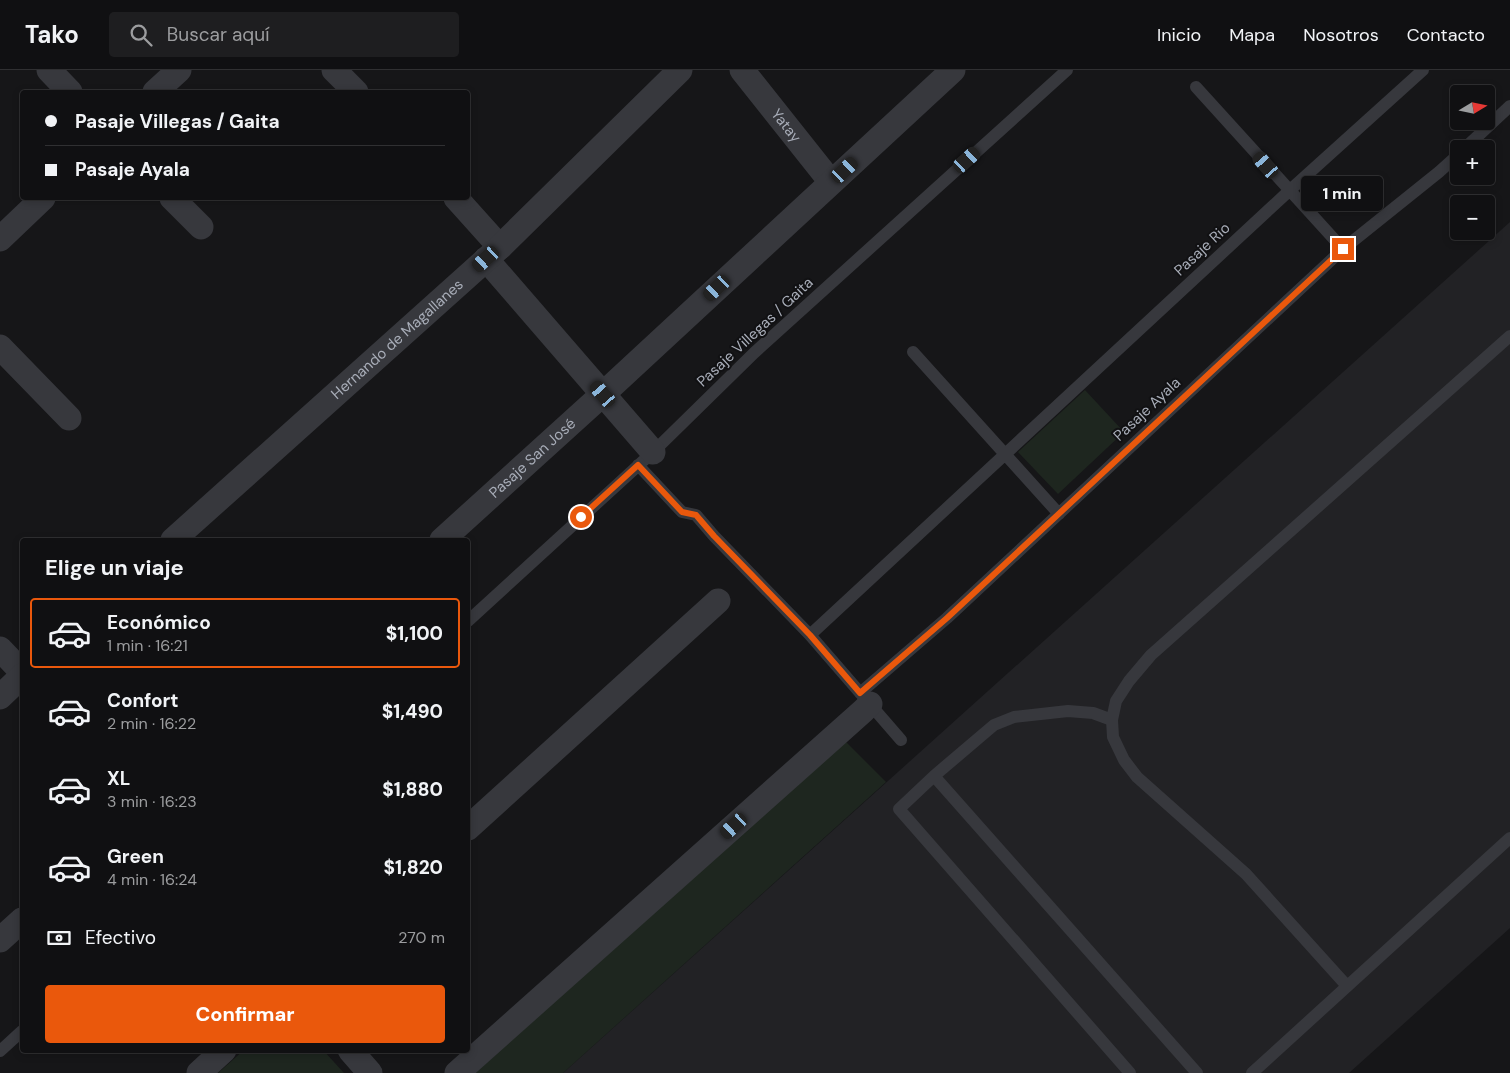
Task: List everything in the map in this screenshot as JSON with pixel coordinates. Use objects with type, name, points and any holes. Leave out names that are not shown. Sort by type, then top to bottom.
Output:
[{"type":"street","points":[[49,70],[68,90]]},
{"type":"street","points":[[157,90],[179,70]]},
{"type":"street","points":[[334,70],[354,90]]},
{"type":"street","name":"Hernando de Magallanes","points":[[175,538],[493,253],[680,70]]},
{"type":"street","name":"Yatay","points":[[742,70],[831,182]]},
{"type":"street","name":"Pasaje San José","points":[[444,538],[603,394],[953,70]]},
{"type":"street","points":[[0,239],[42,200]]},
{"type":"street","points":[[174,200],[201,227]]},
{"type":"street","points":[[457,200],[493,253],[603,394],[646,458]]},
{"type":"street","points":[[0,346],[69,418]]},
{"type":"street","points":[[470,826],[718,601]]},
{"type":"street","points":[[0,649],[15,688]]},
{"type":"street","points":[[457,1073],[864,711],[865,698]]},
{"type":"street","points":[[0,940],[20,922]]},
{"type":"street","points":[[199,1073],[221,1053]]},
{"type":"street","points":[[353,1053],[370,1073]]},
{"type":"lane","name":"Pasaje Villegas / Gaita","points":[[470,620],[646,458],[754,353],[1067,70]]},
{"type":"lane","name":"Pasaje Rio","points":[[810,635],[1289,191],[1423,70]]},
{"type":"lane","points":[[1196,87],[1343,249]]},
{"type":"lane","points":[[1474,140],[1510,106]]},
{"type":"lane","name":"Pasaje Ayala","points":[[865,698],[947,618],[1343,249],[1450,162]]},
{"type":"lane","points":[[1347,986],[1246,874],[1137,777],[1124,760],[1113,736],[1112,720],[1116,700],[1151,655],[1509,339]]},
{"type":"lane","points":[[913,352],[1059,514]]},
{"type":"lane","points":[[646,458],[682,512],[696,515],[810,635],[901,740]]},
{"type":"lane","points":[[1112,720],[1093,713],[1068,710],[1014,717],[994,725],[934,776],[899,809],[1130,1073]]},
{"type":"lane","points":[[934,776],[1196,1073]]},
{"type":"lane","points":[[1252,1073],[1510,838]]},
{"type":"lane","points":[[0,1052],[20,1033]]},
{"type":"shaded area","points":[[1510,222],[1510,928],[1349,1073],[563,1073],[1490,240],[1495,240],[1495,235]]},
{"type":"shaded area","points":[[1085,390],[1124,432],[1058,494],[1018,452]]},
{"type":"shaded area","points":[[846,742],[886,782],[563,1073],[475,1073]]},
{"type":"shaded area","points":[[241,1053],[326,1053],[344,1073],[218,1073]]},
{"type":"route","points":[[581,517],[638,465],[682,512],[696,515],[810,635],[860,693],[947,618],[1343,249]]}]
